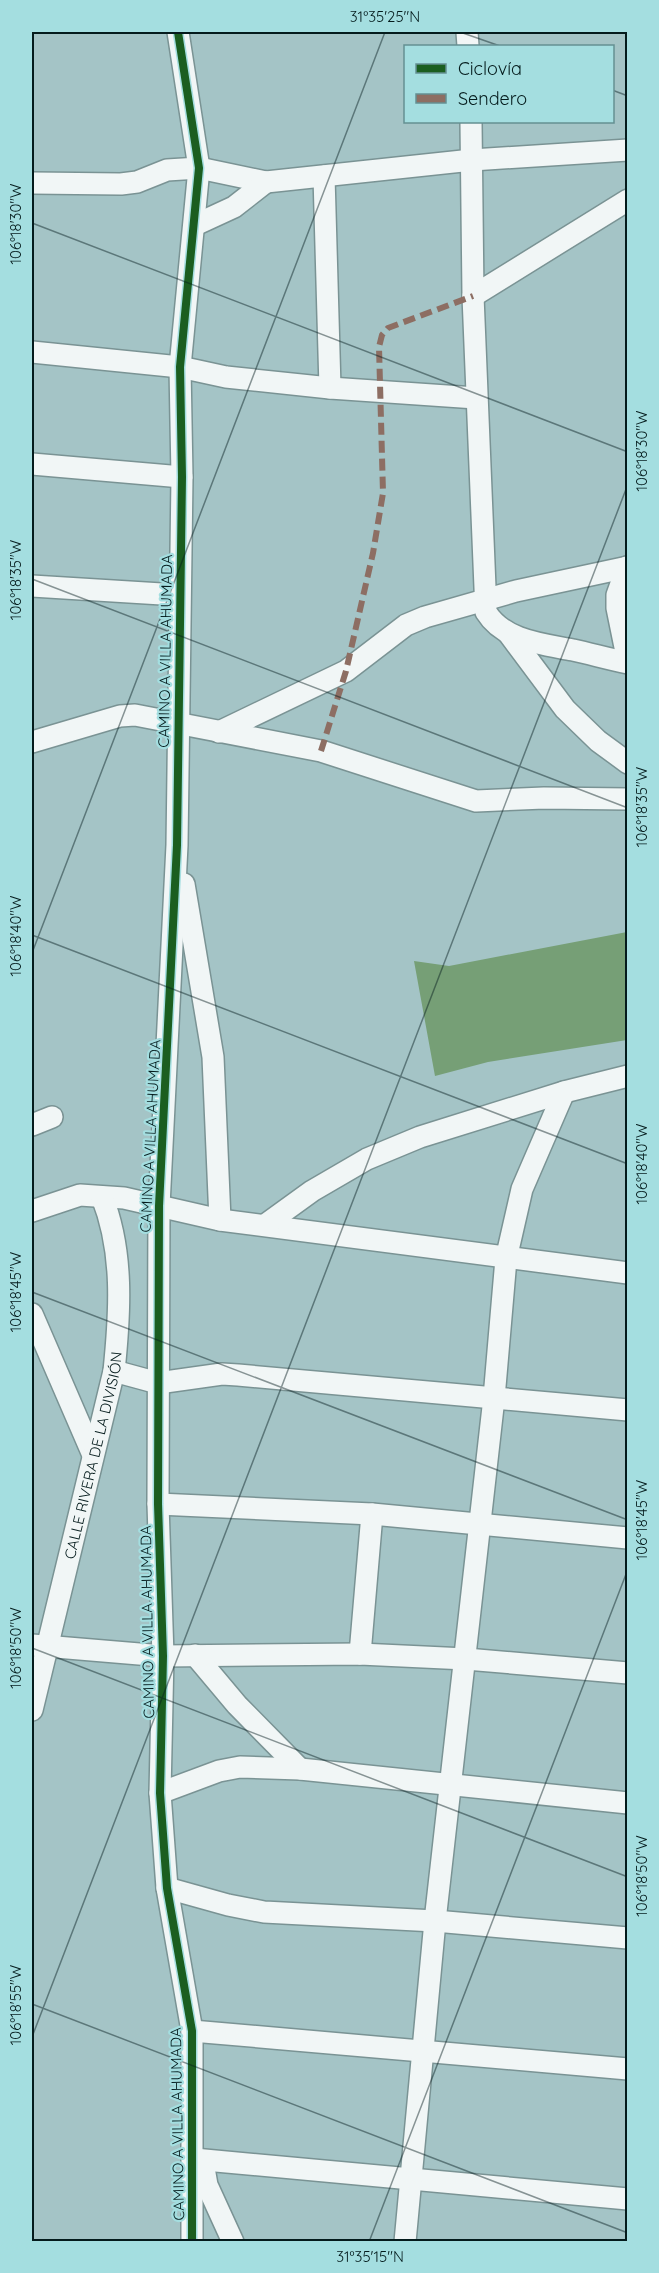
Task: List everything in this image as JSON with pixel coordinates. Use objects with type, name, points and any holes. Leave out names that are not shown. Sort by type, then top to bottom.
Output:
[{"type":"street","name":"CAMINO A VILLA AHUMADA","points":[[178,32],[199,168],[180,367],[182,477],[178,594],[177,845],[159,1206],[158,1504],[163,1656],[160,1793],[167,1888],[192,2031],[198,2161],[192,2241]]},
{"type":"street","points":[[471,123],[473,296],[483,601],[490,620],[508,633],[539,644],[627,663],[617,608],[617,595],[627,567]]},
{"type":"street","points":[[32,183],[122,184],[137,182],[167,170],[199,168],[266,182],[472,160],[627,150]]},
{"type":"street","points":[[324,176],[330,388]]},
{"type":"street","points":[[195,225],[234,207],[266,182]]},
{"type":"street","points":[[473,296],[627,200]]},
{"type":"street","points":[[32,352],[180,367],[226,377],[330,388],[476,398]]},
{"type":"street","points":[[32,464],[182,477]]},
{"type":"street","points":[[219,732],[346,671],[406,626],[425,617],[627,567]]},
{"type":"street","points":[[32,586],[178,594]]},
{"type":"street","points":[[508,633],[565,709],[598,741],[627,763]]},
{"type":"street","points":[[32,742],[120,716],[135,715],[321,751],[476,801],[627,799]]},
{"type":"street","points":[[177,845],[213,1057],[220,1220]]},
{"type":"street","points":[[265,1225],[312,1191],[367,1159],[420,1137],[564,1092],[627,1076]]},
{"type":"street","points":[[405,2241],[435,1921],[452,1787],[494,1398],[506,1258],[522,1189],[564,1092]]},
{"type":"street","points":[[32,1125],[52,1118]]},
{"type":"street","points":[[32,1211],[80,1195],[102,1197],[159,1206],[220,1220],[627,1273]]},
{"type":"street","name":"CALLE RIVERA DE LA DIVISIÓN","points":[[32,1710],[39,1646],[93,1455],[114,1371],[118,1329],[116,1249],[110,1217],[102,1197]]},
{"type":"street","points":[[32,1314],[93,1455]]},
{"type":"street","points":[[114,1371],[158,1383],[222,1374],[627,1410]]},
{"type":"street","points":[[158,1504],[372,1514],[627,1538]]},
{"type":"street","points":[[360,1654],[372,1514]]},
{"type":"street","points":[[39,1646],[163,1656],[360,1654],[466,1659],[627,1673]]},
{"type":"street","points":[[195,1655],[237,1705],[300,1769]]},
{"type":"street","points":[[160,1793],[219,1771],[240,1767],[300,1769],[452,1787],[627,1803]]},
{"type":"street","points":[[167,1888],[228,1905],[264,1912],[435,1921],[627,1938]]},
{"type":"street","points":[[192,2031],[627,2069]]},
{"type":"street","points":[[233,2241],[198,2161],[627,2199]]},
{"type":"shaded area","points":[[627,932],[627,1040],[488,1062],[435,1076],[414,961],[449,966]]},
{"type":"marked path","points":[[321,751],[346,671],[373,553],[383,493],[379,347],[382,335],[388,328],[473,296]]},
{"type":"cycle path","points":[[178,32],[199,168],[180,367],[182,477],[177,845],[159,1206],[158,1504],[163,1656],[160,1793],[167,1888],[192,2031],[192,2242]]}]
